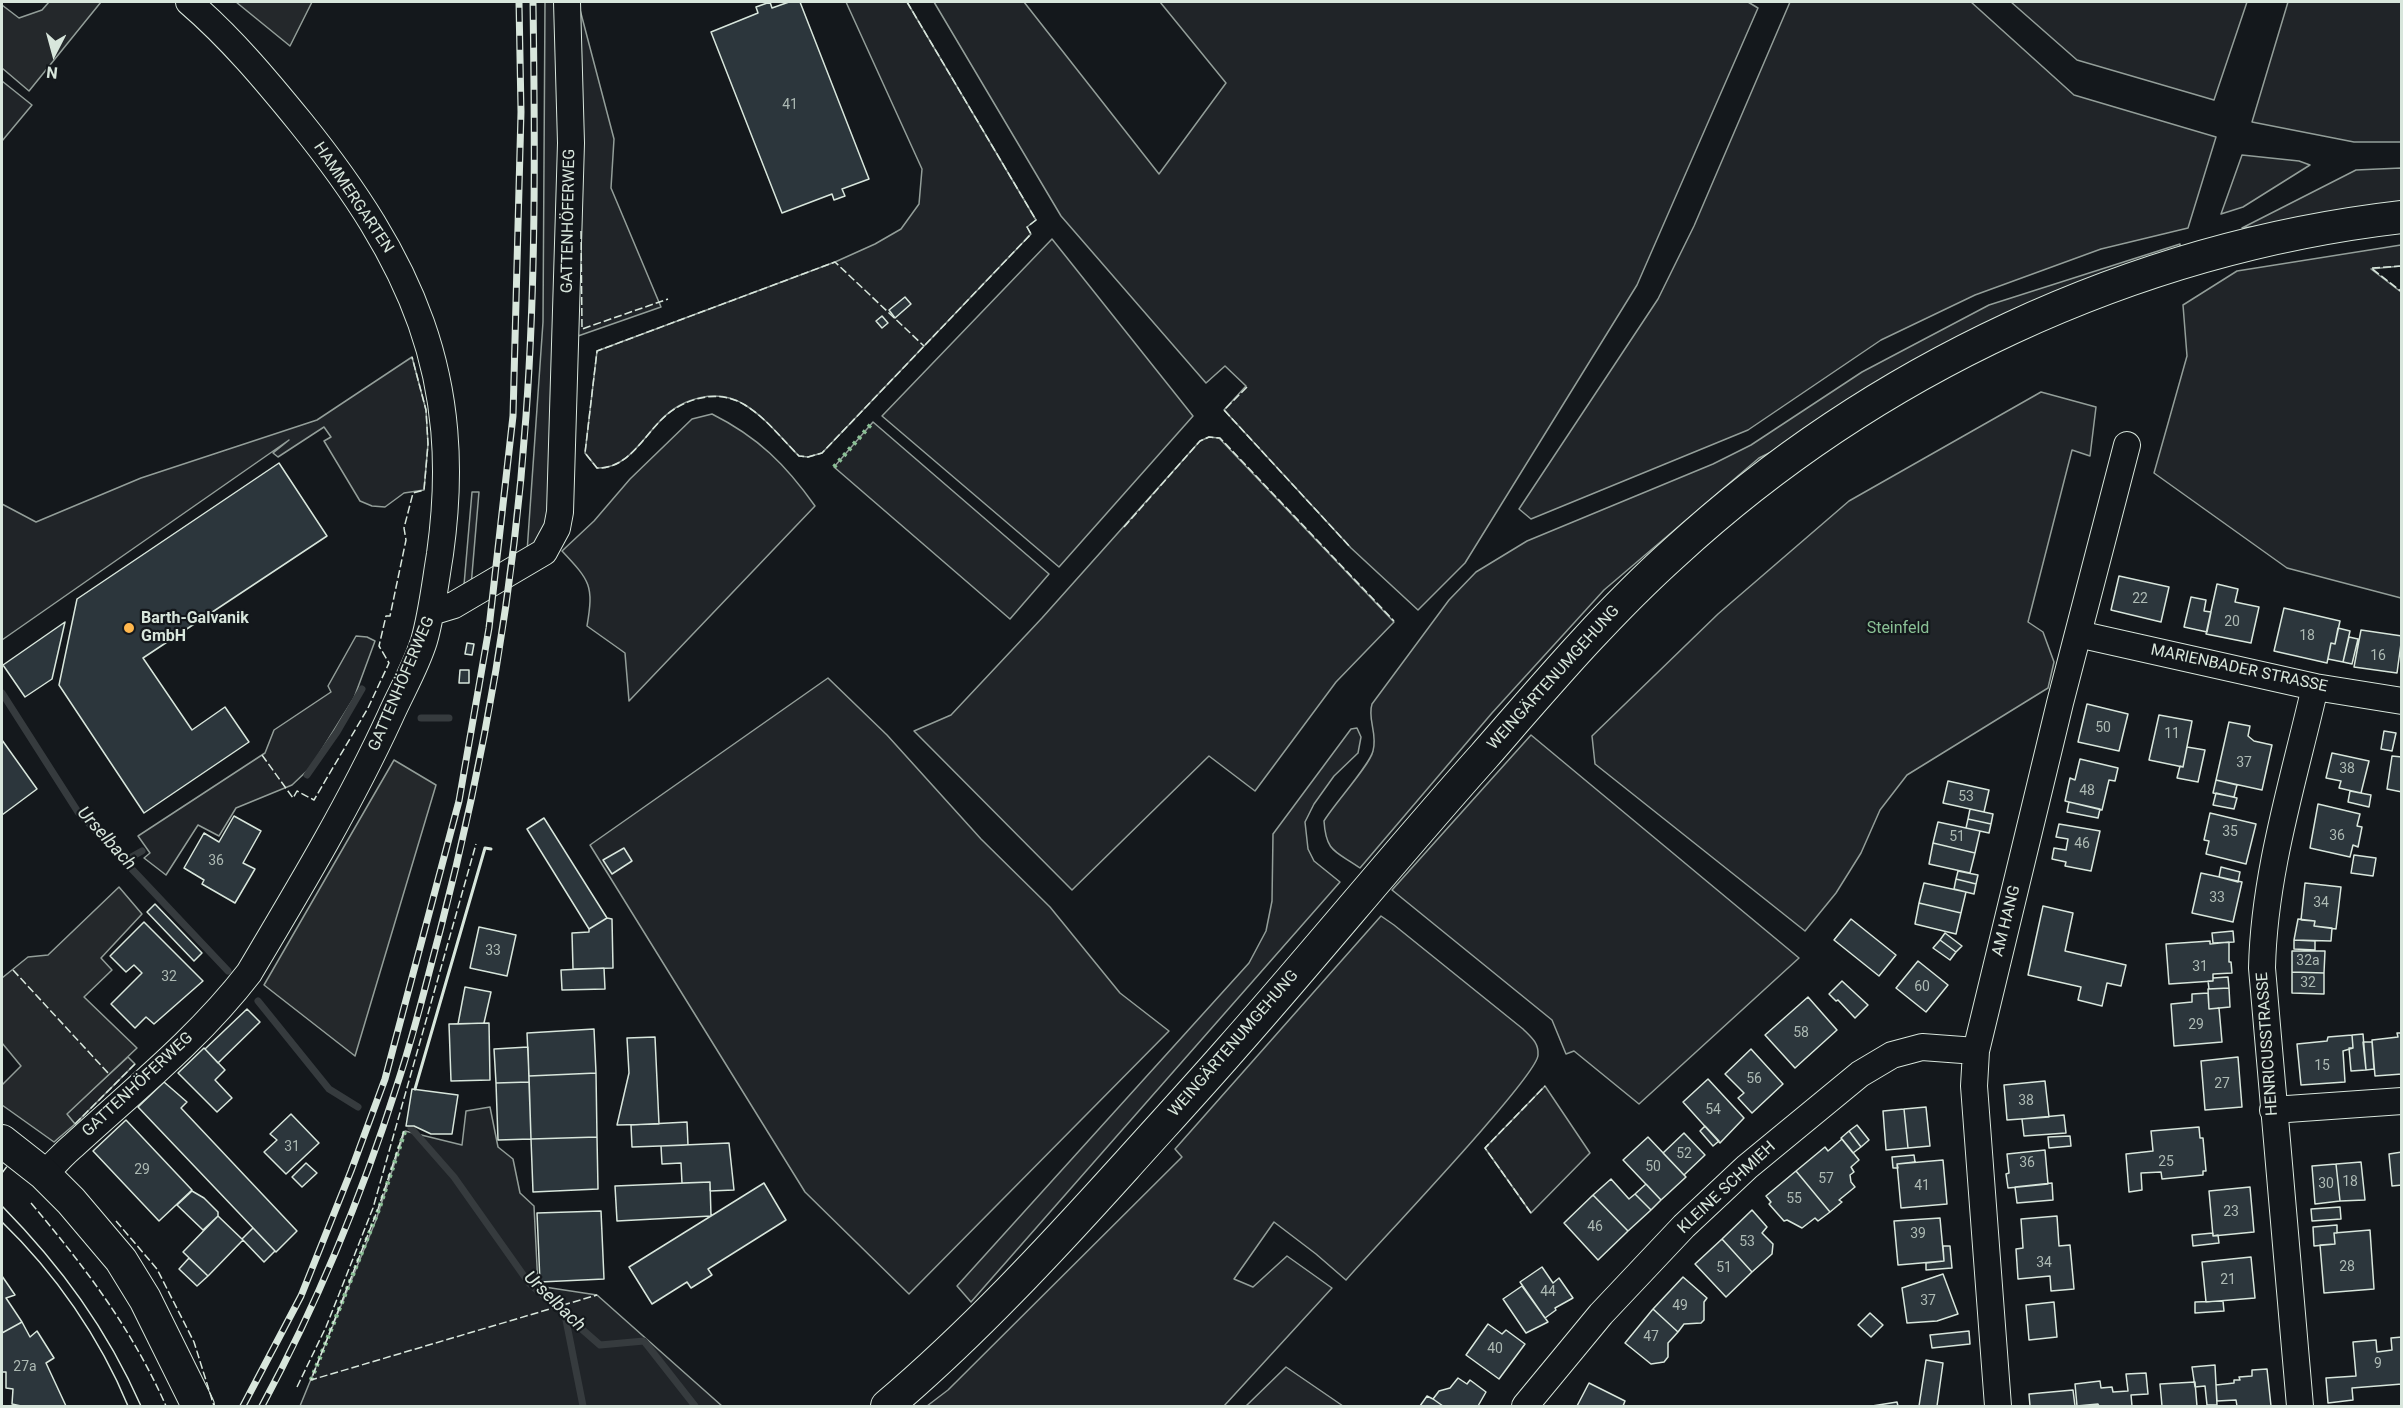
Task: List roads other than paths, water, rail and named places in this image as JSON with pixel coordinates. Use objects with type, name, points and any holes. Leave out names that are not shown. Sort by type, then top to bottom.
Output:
[{"type":"main road","name":"WEINGÄRTENUMGEHUNG","points":[[887,1407],[1040,1260],[1232,1049],[1409,840],[1599,625],[1674,552],[1754,484],[1884,395],[2024,322],[2102,291],[2185,263],[2318,230],[2402,217]]},
{"type":"main road","points":[[2,1141],[44,1174],[71,1201],[121,1260],[145,1299],[193,1401]]},
{"type":"street","name":"HAMMERGARTEN","points":[[189,2],[218,26],[266,79],[332,161],[378,229],[421,320],[433,359],[445,433],[447,471],[446,512],[431,612]]},
{"type":"street","name":"GATTENHÖFERWEG","points":[[44,1174],[71,1146],[154,1074],[242,983],[326,844],[373,752],[423,645],[431,612],[454,605],[544,552],[557,528],[561,512],[571,143],[567,2]]},
{"type":"street","name":"AM HANG","points":[[1998,1407],[1974,1086],[1976,1052],[2078,634],[2127,446]]},
{"type":"street","name":"MARIENBADER STRASSE","points":[[2078,634],[2315,687],[2402,701]]},
{"type":"street","name":"HENRICUSSTRASSE","points":[[2300,1407],[2262,968],[2263,928],[2269,888],[2315,687]]},
{"type":"street","name":"KLEINE SCHMIEH","points":[[1525,1407],[1601,1314],[1684,1226],[1747,1167],[1860,1074],[1893,1055],[1922,1047],[1976,1052]]},
{"type":"street","points":[[2273,1110],[2402,1101]]},
{"type":"waterway","points":[[307,775],[337,732],[362,689]]},
{"type":"waterway","name":"Urselbach","points":[[2,693],[78,812],[228,971]]},
{"type":"waterway","points":[[421,718],[449,718]]},
{"type":"waterway","points":[[126,860],[142,851]]},
{"type":"waterway","name":"Urselbach","points":[[258,1001],[329,1089],[358,1107]]},
{"type":"waterway","name":"Urselbach","points":[[411,1128],[454,1177],[529,1283],[600,1345],[644,1341],[695,1406]]},
{"type":"waterway","points":[[565,1315],[583,1406]]},
{"type":"tram line","points":[[2,1206],[44,1252],[81,1300],[113,1351],[141,1406]]},
{"type":"tram line","points":[[2,1222],[58,1285],[90,1331],[128,1406]]},
{"type":"railway","points":[[243,1406],[301,1296],[385,1079],[459,801],[489,628],[513,416],[521,112],[519,2]]},
{"type":"railway","points":[[262,1406],[320,1289],[383,1126],[409,1047],[440,931],[483,740],[514,546],[526,416],[533,260],[533,2]]},
{"type":"place","name":"Barth-Galvanik GmbH","points":[[129,628]]},
{"type":"park label","name":"Steinfeld","points":[[1898,629]]}]
